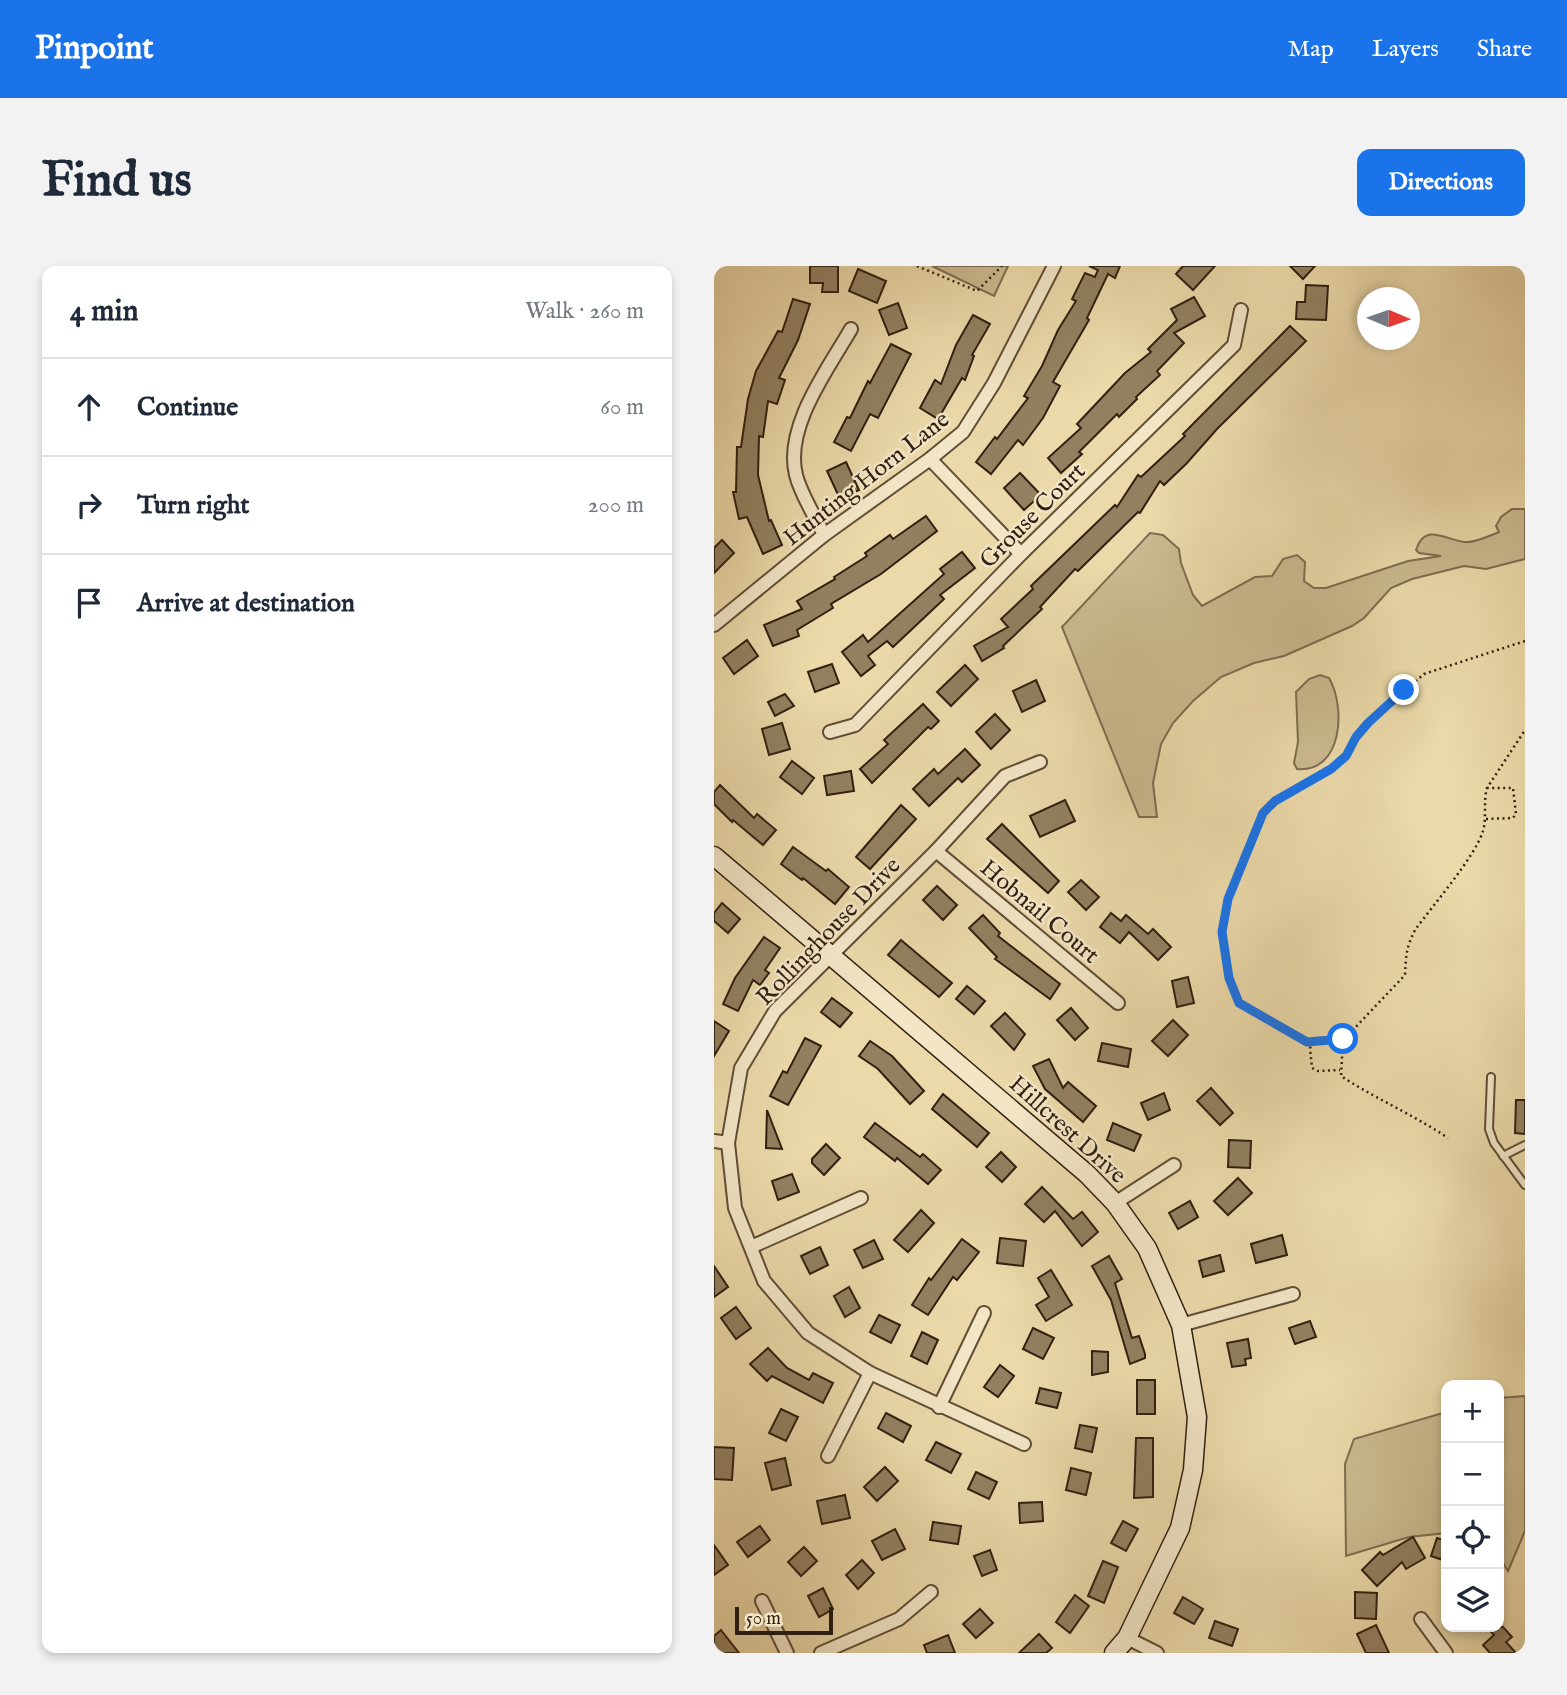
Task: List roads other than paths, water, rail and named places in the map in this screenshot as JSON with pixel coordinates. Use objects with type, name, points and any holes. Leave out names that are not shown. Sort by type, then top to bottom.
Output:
[{"type":"street","name":"Hunting Horn Lane","points":[[714,625],[824,535],[963,432],[994,383],[1054,266]]},
{"type":"street","name":"Grouse Court","points":[[830,732],[855,724],[1021,554],[1234,345],[1241,310]]},
{"type":"street","points":[[824,535],[796,475],[795,447],[806,407],[851,329]]},
{"type":"street","points":[[930,459],[1021,554]]},
{"type":"street","name":"Rollinghouse Drive","points":[[1024,1444],[870,1373],[808,1333],[764,1281],[735,1208],[728,1143],[741,1068],[775,1011],[936,851],[1005,776],[1040,762]]},
{"type":"street","name":"Hobnail Court","points":[[936,851],[1118,1003]]},
{"type":"street","name":"Hillcrest Drive","points":[[714,856],[1087,1174],[1115,1203],[1147,1248],[1181,1325],[1197,1417],[1193,1469],[1180,1528],[1128,1638],[1114,1653]]},
{"type":"street","points":[[714,1141],[728,1143]]},
{"type":"street","points":[[1115,1203],[1174,1165]]},
{"type":"street","points":[[751,1247],[861,1198]]},
{"type":"street","points":[[1181,1325],[1293,1294]]},
{"type":"street","points":[[939,1407],[984,1313]]},
{"type":"street","points":[[828,1456],[870,1373]]},
{"type":"street","points":[[821,1653],[898,1619],[931,1592]]},
{"type":"street","points":[[762,1601],[787,1653]]},
{"type":"street","points":[[1421,1619],[1446,1653]]},
{"type":"street","points":[[1128,1638],[1157,1653]]},
{"type":"lane","points":[[1492,1077],[1489,1129],[1494,1143],[1525,1185]]},
{"type":"lane","points":[[1503,1156],[1525,1145]]}]
